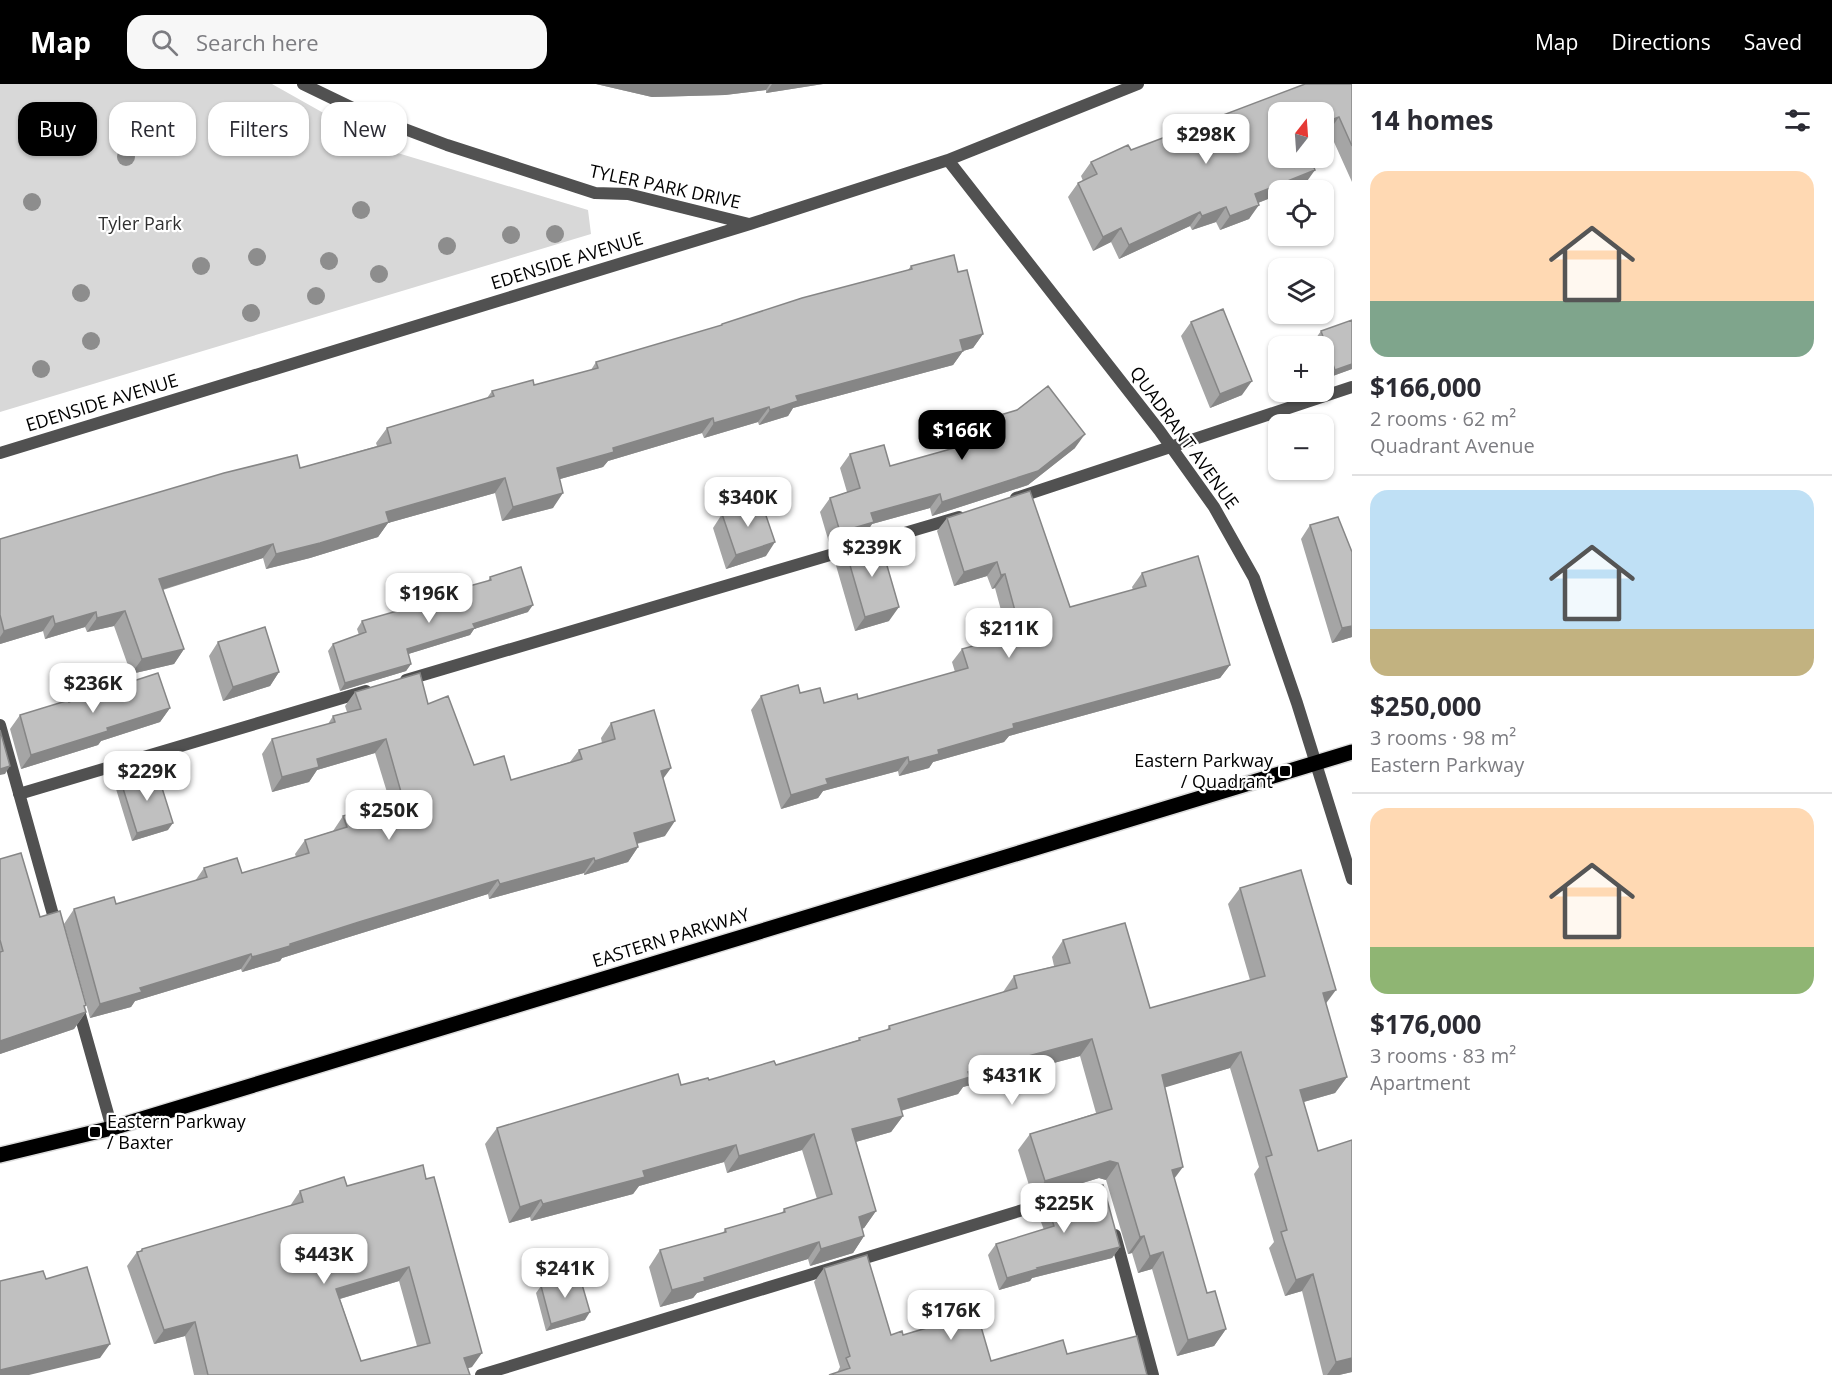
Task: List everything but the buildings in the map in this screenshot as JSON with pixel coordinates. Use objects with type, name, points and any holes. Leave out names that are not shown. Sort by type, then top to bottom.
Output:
[{"type":"main road","name":"EASTERN PARKWAY","points":[[0,1155],[112,1128],[1352,752]]},
{"type":"street","name":"TYLER PARK DRIVE","points":[[303,84],[365,114],[447,145],[595,193],[628,194],[750,224]]},
{"type":"street","name":"EDENSIDE AVENUE","points":[[0,453],[750,224],[948,160],[1138,84]]},
{"type":"street","name":"QUADRANT AVENUE","points":[[948,160],[1171,448],[1214,507],[1254,578],[1297,703],[1352,879]]},
{"type":"street","points":[[1001,503],[1352,387]]},
{"type":"street","points":[[20,794],[967,514]]},
{"type":"street","points":[[0,725],[61,943]]},
{"type":"street","points":[[73,989],[112,1128]]},
{"type":"street","points":[[481,1375],[1079,1193]]},
{"type":"street","points":[[1110,1219],[1153,1375]]},
{"type":"green space","name":"Tyler Park","points":[[0,84],[272,84],[304,102],[208,102],[208,156],[309,156],[309,105],[321,112],[321,156],[407,156],[588,210],[591,234],[0,412]]},
{"type":"place","name":"Eastern Parkway / Quadrant","points":[[1285,771]]},
{"type":"place","name":"Eastern Parkway / Baxter","points":[[95,1132]]}]
